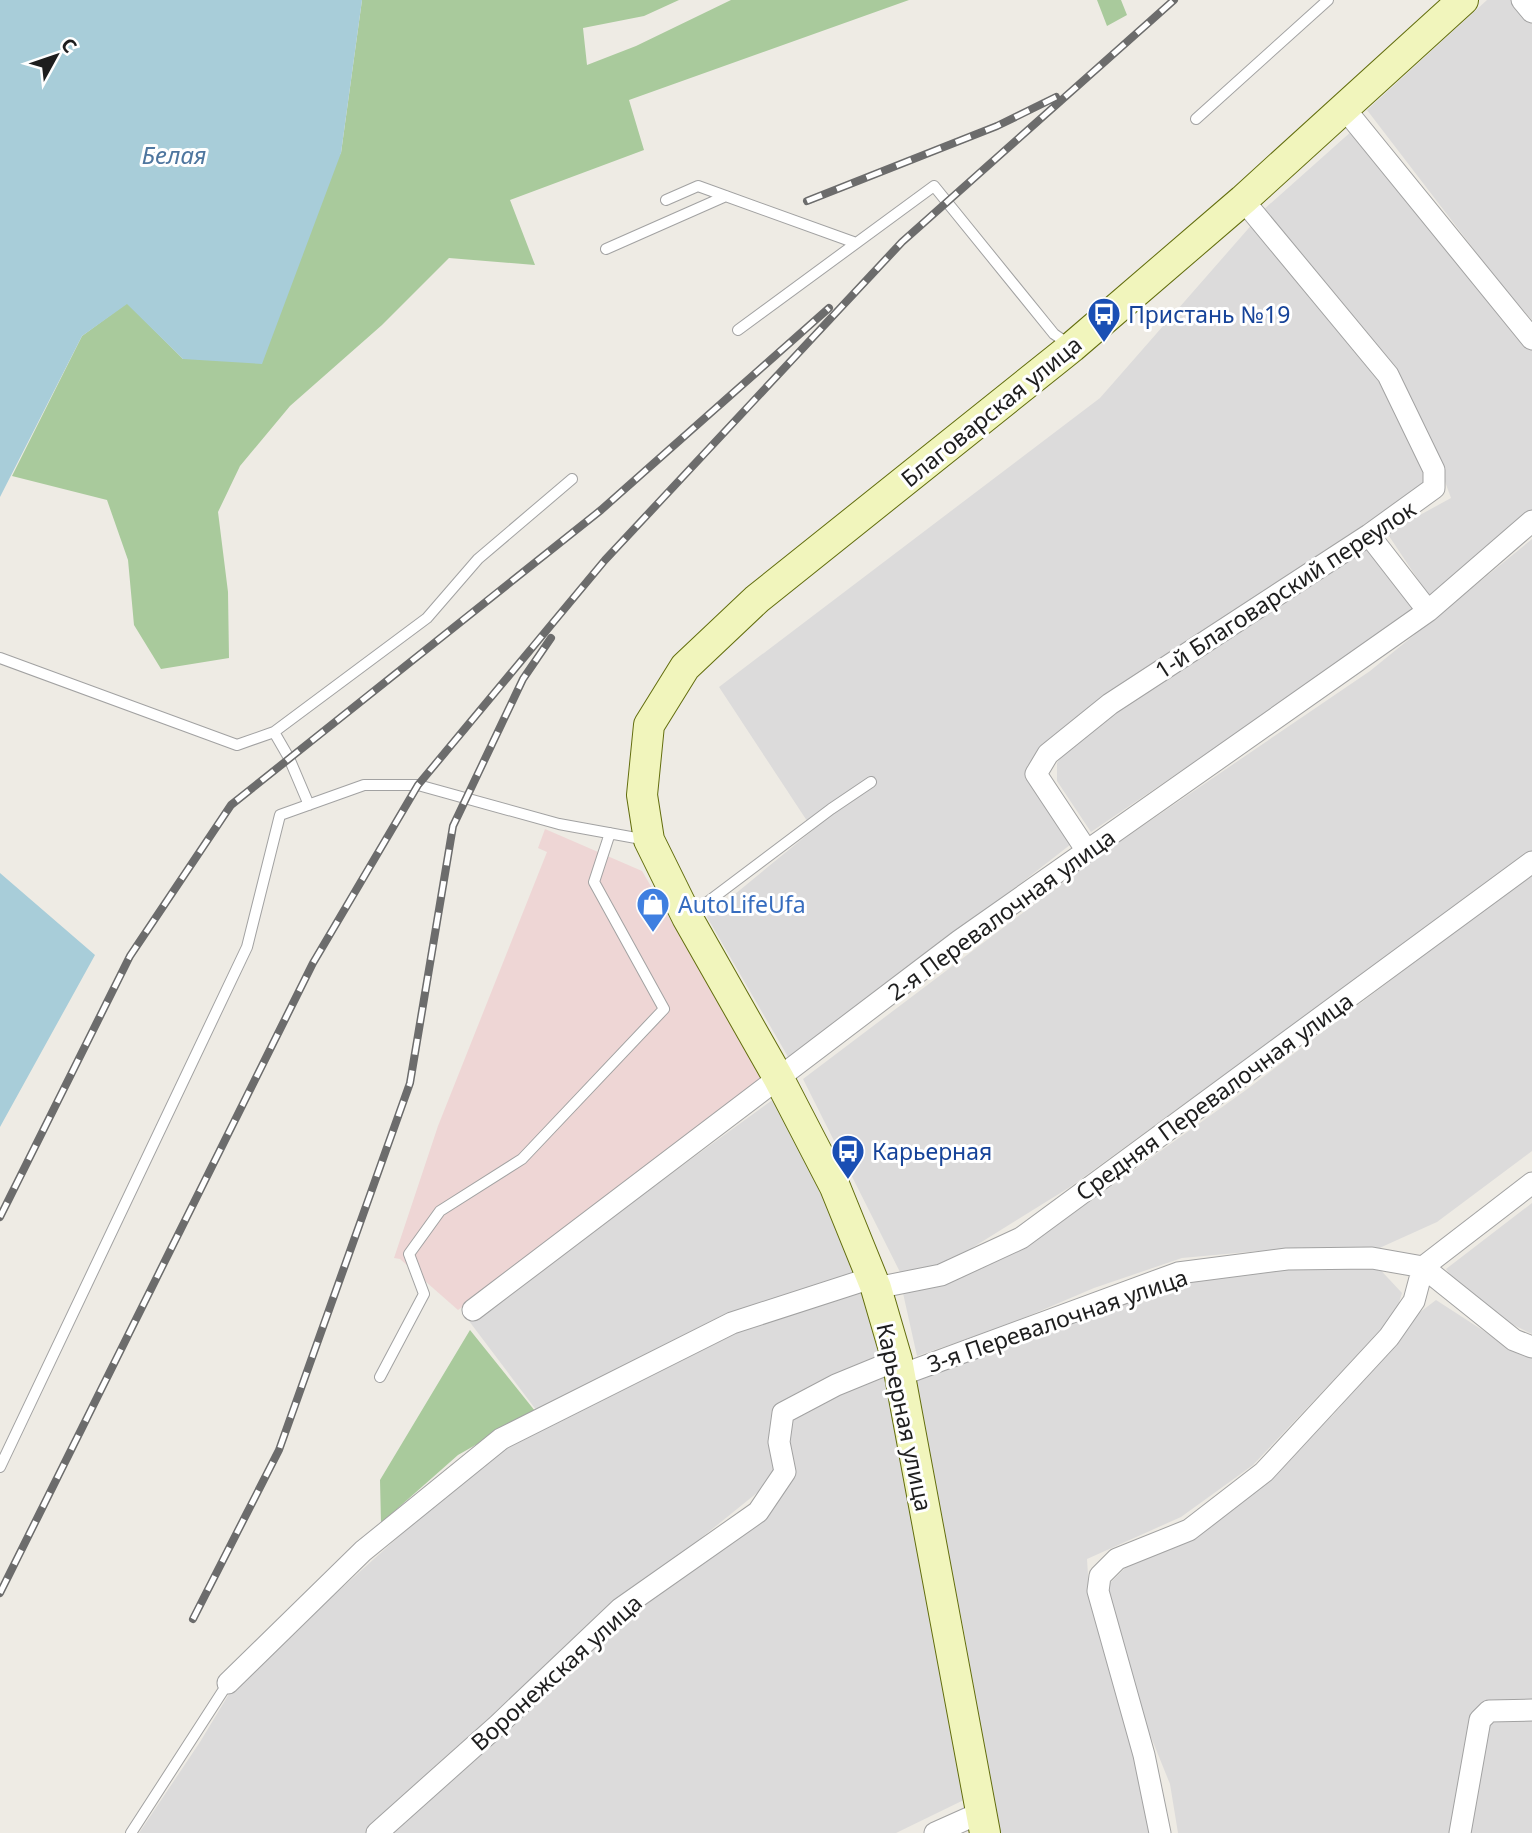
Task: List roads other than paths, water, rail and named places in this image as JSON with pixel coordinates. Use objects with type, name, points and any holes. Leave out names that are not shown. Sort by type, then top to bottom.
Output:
[{"type":"street","name":"Благоварская улица","points":[[649,841],[642,795],[649,725],[685,667],[757,599],[1072,347],[1243,200],[1463,0]]},
{"type":"street","points":[[1522,0],[1532,12]]},
{"type":"street","points":[[1344,108],[1532,339]]},
{"type":"street","name":"1-й Благоварский переулок","points":[[1087,851],[1036,774],[1048,754],[1110,704],[1369,535],[1434,488],[1433,470],[1388,375],[1243,200]]},
{"type":"street","name":"2-я Перевалочная улица","points":[[473,1310],[959,941],[1428,611],[1532,521]]},
{"type":"street","points":[[1369,535],[1428,611]]},
{"type":"street","name":"Карьерная улица","points":[[649,841],[687,917],[779,1079],[835,1187],[874,1283],[899,1368],[983,1823]]},
{"type":"street","name":"Средняя Перевалочная улица","points":[[228,1683],[363,1551],[501,1439],[732,1323],[874,1283],[941,1275],[1021,1238],[1532,862]]},
{"type":"street","points":[[1160,1833],[1144,1755],[1097,1591],[1100,1576],[1117,1559],[1189,1530],[1264,1472],[1389,1337],[1414,1301],[1423,1267],[1532,1183]]},
{"type":"street","name":"3-я Перевалочная улица","points":[[899,1368],[1178,1273],[1287,1259],[1372,1258],[1423,1267]]},
{"type":"street","points":[[1423,1267],[1514,1340],[1532,1347]]},
{"type":"street","name":"Воронежская улица","points":[[377,1833],[498,1725],[620,1609],[758,1512],[785,1472],[779,1442],[783,1413],[836,1385],[899,1368]]},
{"type":"street","points":[[1460,1833],[1479,1720],[1489,1711],[1532,1710]]},
{"type":"street","points":[[935,1833],[983,1823]]},
{"type":"lane","points":[[1196,119],[1328,0]]},
{"type":"lane","points":[[666,200],[698,186],[856,243]]},
{"type":"lane","points":[[738,330],[934,186],[1054,334],[1072,347]]},
{"type":"lane","points":[[606,249],[726,196]]},
{"type":"lane","points":[[0,658],[237,745],[274,732],[427,618],[478,559],[572,479]]},
{"type":"lane","points":[[274,732],[289,758],[309,805]]},
{"type":"lane","points":[[687,917],[871,782]]},
{"type":"lane","points":[[0,1467],[247,947],[280,815],[364,785],[418,785],[559,824],[649,841]]},
{"type":"lane","points":[[380,1377],[424,1293],[410,1254],[440,1211],[522,1159],[664,1009],[594,882],[610,833]]},
{"type":"lane","points":[[131,1833],[228,1683]]},
{"type":"water","name":"Белая","points":[[0,0],[362,0],[341,153],[262,364],[183,359],[127,304],[82,336],[0,497]]},
{"type":"water","points":[[0,873],[95,955],[0,1127]]},
{"type":"railway","points":[[0,1593],[313,963],[418,785],[605,560],[902,242],[1174,0]]},
{"type":"railway","points":[[807,201],[997,126],[1056,97]]},
{"type":"railway","points":[[0,1217],[130,956],[231,805],[601,510],[829,308]]},
{"type":"railway","points":[[193,1619],[279,1450],[410,1083],[453,826],[523,679],[551,638]]},
{"type":"place","name":"Пристань №19","points":[[1104,344]]},
{"type":"place","name":"AutoLifeUfa","points":[[653,934]]},
{"type":"place","name":"Карьерная","points":[[848,1181]]}]
